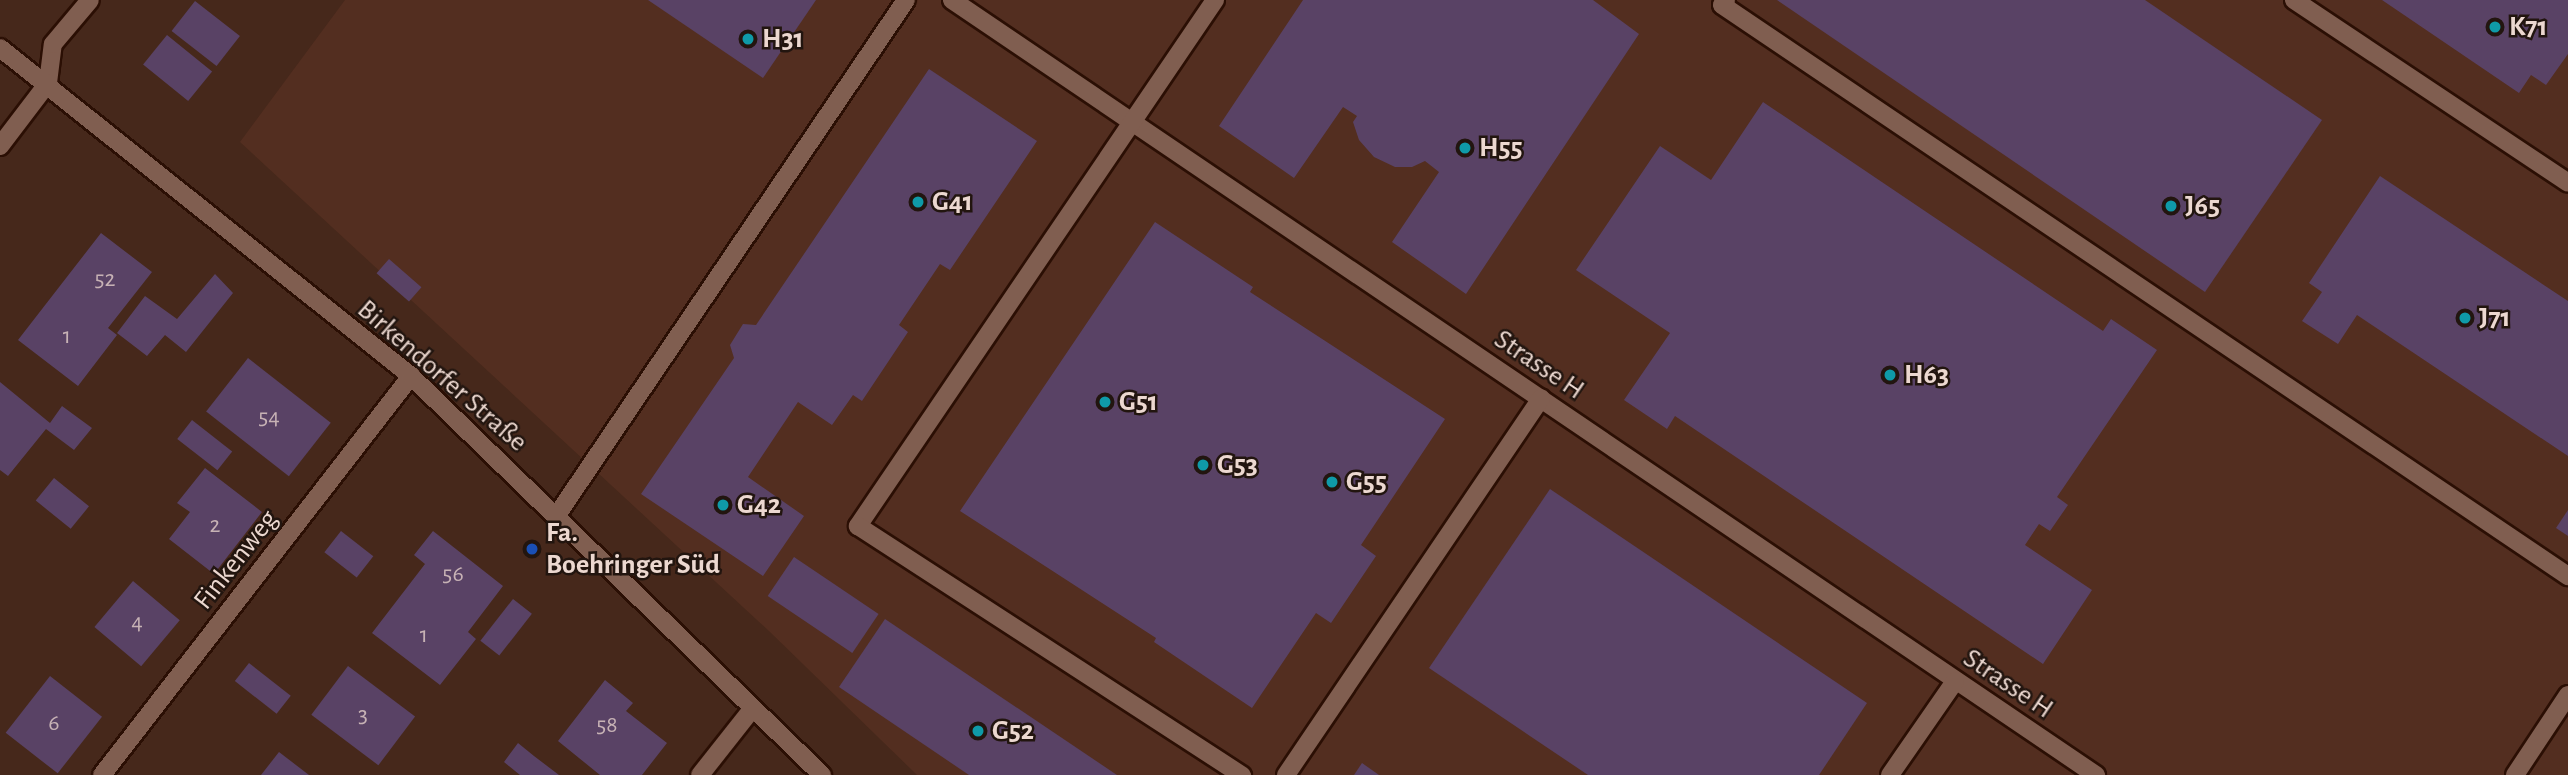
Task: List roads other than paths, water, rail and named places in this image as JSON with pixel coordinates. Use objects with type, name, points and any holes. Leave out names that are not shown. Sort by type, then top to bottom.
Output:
[{"type":"street","points":[[0,146],[48,83],[54,44],[90,0]]},
{"type":"street","points":[[557,515],[906,0]]},
{"type":"street","name":"Strasse H","points":[[952,0],[2096,775]]},
{"type":"street","points":[[1215,0],[858,526],[1242,775]]},
{"type":"street","points":[[2294,0],[2568,183]]},
{"type":"street","points":[[1721,2],[2568,576]]},
{"type":"street","name":"Birkendorfer Straße","points":[[0,47],[411,376],[822,775]]},
{"type":"street","name":"Finkenweg","points":[[102,775],[411,376]]},
{"type":"street","points":[[1286,775],[1541,398]]},
{"type":"street","points":[[1890,775],[1955,681]]},
{"type":"street","points":[[2515,775],[2568,695]]},
{"type":"street","points":[[700,775],[753,708]]},
{"type":"place","name":"K71","points":[[2495,27]]},
{"type":"place","name":"H31","points":[[748,39]]},
{"type":"place","name":"H55","points":[[1465,148]]},
{"type":"place","name":"G41","points":[[918,202]]},
{"type":"place","name":"J65","points":[[2171,206]]},
{"type":"place","name":"J71","points":[[2465,318]]},
{"type":"place","name":"H63","points":[[1890,375]]},
{"type":"place","name":"G51","points":[[1105,402]]},
{"type":"place","name":"G53","points":[[1203,465]]},
{"type":"place","name":"G55","points":[[1332,482]]},
{"type":"place","name":"G42","points":[[723,505]]},
{"type":"place","name":"Fa. Boehringer Süd","points":[[532,549]]},
{"type":"place","name":"G52","points":[[978,731]]}]
